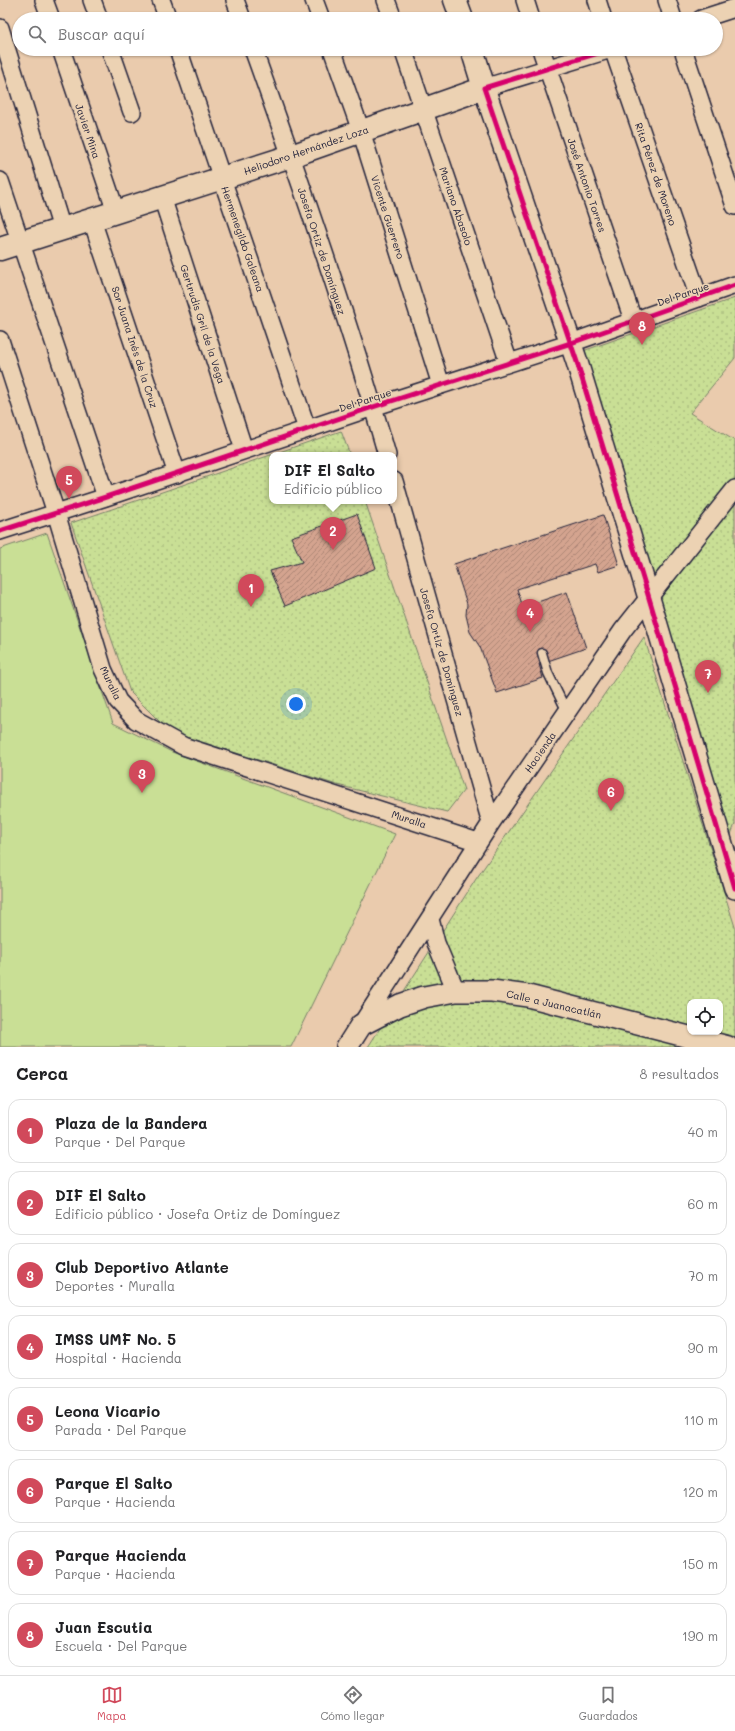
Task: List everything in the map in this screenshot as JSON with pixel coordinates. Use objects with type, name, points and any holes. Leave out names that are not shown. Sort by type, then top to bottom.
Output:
[{"type":"main road","points":[[455,0],[459,12]]},
{"type":"main road","points":[[474,56],[484,88]]},
{"type":"main road","name":"Heliodoro Hernández Loza","points":[[10,246],[291,156],[484,88]]},
{"type":"street","points":[[44,0],[48,12]]},
{"type":"street","points":[[92,0],[96,12]]},
{"type":"street","points":[[161,0],[165,12]]},
{"type":"street","points":[[235,0],[239,12]]},
{"type":"street","points":[[314,0],[318,12]]},
{"type":"street","points":[[386,0],[390,12]]},
{"type":"street","points":[[525,0],[529,12]]},
{"type":"street","points":[[597,0],[601,12]]},
{"type":"street","points":[[667,0],[671,12]]},
{"type":"street","points":[[723,12],[735,8]]},
{"type":"street","points":[[0,28],[62,229]]},
{"type":"street","name":"Javier Mina","points":[[63,56],[116,212]]},
{"type":"street","points":[[112,56],[132,112]]},
{"type":"street","name":"Hermenegildo Galeana","points":[[180,56],[307,429]]},
{"type":"street","name":"Josefa Ortiz de Domínguez","points":[[255,56],[291,156],[373,406],[386,452]]},
{"type":"street","name":"Vicente Guerrero","points":[[334,56],[361,131],[441,386]]},
{"type":"street","name":"Mariano Abasolo","points":[[405,56],[509,363]]},
{"type":"street","name":"José Antonio Torres","points":[[543,56],[633,320]]},
{"type":"street","name":"Heliodoro Hernández Loza","points":[[484,88],[588,56]]},
{"type":"street","name":"Rita Pérez de Moreno","points":[[614,56],[699,298]]},
{"type":"street","points":[[685,56],[735,206]]},
{"type":"street","points":[[484,88],[571,343],[649,598],[735,888]]},
{"type":"street","points":[[0,181],[10,246],[106,497]]},
{"type":"street","name":"Gertrudis Gril de la Vega","points":[[162,198],[244,450]]},
{"type":"street","name":"Sor Juana Inés de la Cruz","points":[[92,220],[177,474]]},
{"type":"street","name":"Del Parque","points":[[0,531],[177,474],[373,406],[441,386],[571,343],[735,285]]},
{"type":"street","name":"Muralla","points":[[0,340],[56,513],[103,669],[118,701],[136,720],[183,746],[478,842]]},
{"type":"street","name":"Hacienda","points":[[361,1025],[478,842],[568,713],[623,630],[735,489]]},
{"type":"street","name":"Josefa Ortiz de Domínguez","points":[[397,492],[491,823]]},
{"type":"street","points":[[430,919],[436,943],[456,991]]},
{"type":"street","name":"Calle a Juanacatlán","points":[[361,1025],[400,1006],[424,997],[456,991],[492,991],[528,996],[728,1047]]},
{"type":"street","points":[[347,1047],[361,1025]]},
{"type":"lane","points":[[542,653],[548,673],[568,713]]},
{"type":"green space","points":[[735,298],[735,358],[690,413],[735,441],[735,824],[727,845],[580,352]]},
{"type":"green space","points":[[341,431],[349,452],[279,452]]},
{"type":"green space","points":[[269,456],[269,504],[366,504],[464,790],[447,812],[337,785],[170,732],[130,692],[71,523]]},
{"type":"green space","points":[[47,533],[113,723],[172,752],[395,834],[291,1047],[0,1047],[0,549]]},
{"type":"green space","points":[[644,637],[735,927],[735,1047],[368,1047],[476,879]]},
{"type":"building","points":[[357,514],[376,568],[285,606],[270,571],[302,562],[291,537]]},
{"type":"building","points":[[603,515],[619,565],[598,572],[595,564],[517,589],[523,607],[567,592],[586,648],[539,664],[543,678],[497,693],[480,647],[470,632],[466,615],[467,604],[454,564]]},
{"type":"cycle path","points":[[588,56],[484,88],[577,362],[735,888]]},
{"type":"cycle path","points":[[0,531],[571,343],[735,285]]},
{"type":"place","name":"Juan Escutia","points":[[642,345]]},
{"type":"place","name":"Leona Vicario","points":[[69,499]]},
{"type":"place","name":"DIF El Salto","points":[[333,550]]},
{"type":"place","name":"Plaza de la Bandera","points":[[251,607]]},
{"type":"place","name":"IMSS UMF No. 5","points":[[530,632]]},
{"type":"place","name":"Parque Hacienda","points":[[708,693]]},
{"type":"place","name":"Club Deportivo Atlante","points":[[142,793]]},
{"type":"place","name":"Parque El Salto","points":[[611,811]]}]
